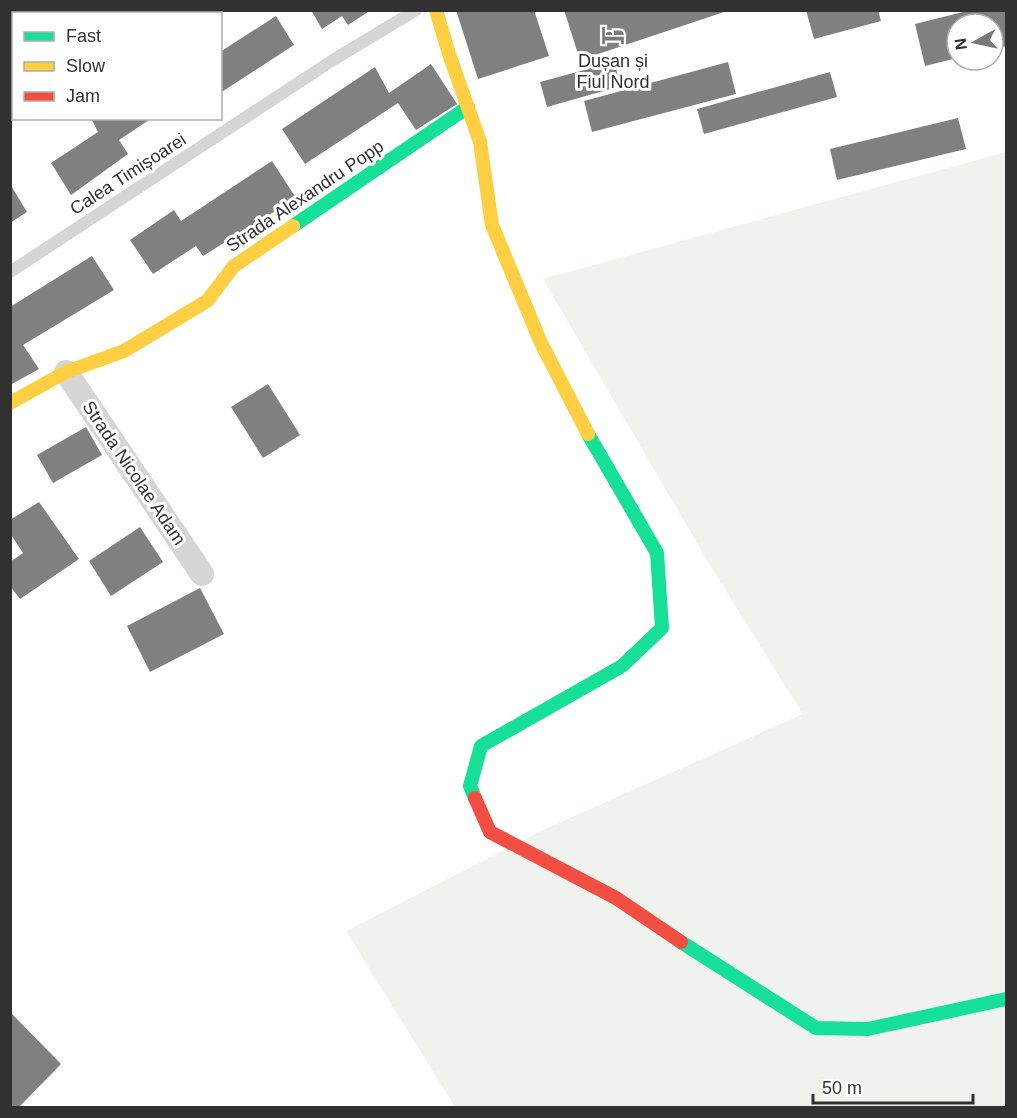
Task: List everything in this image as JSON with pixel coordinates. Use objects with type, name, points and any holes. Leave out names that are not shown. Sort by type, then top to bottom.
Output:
[{"type":"street","points":[[436,10],[480,142],[492,225],[541,343],[597,452],[657,553],[662,628],[622,666],[481,746],[470,786],[490,832],[616,898],[727,973],[816,1028],[868,1029],[1006,999]]},
{"type":"street","name":"Strada Alexandru Popp","points":[[10,403],[66,372],[124,351],[207,301],[234,266],[468,107]]},
{"type":"street","name":"Strada Nicolae Adam","points":[[66,372],[202,574]]},
{"type":"lane","name":"Calea Timișoarei","points":[[10,272],[333,60],[416,10]]},
{"type":"shaded area","points":[[1006,152],[1006,1107],[455,1107],[346,931],[543,830],[803,714],[708,562],[543,279]]},
{"type":"building","points":[[311,10],[371,10],[348,25],[342,16],[322,29]]},
{"type":"building","points":[[456,10],[534,10],[549,56],[478,79]]},
{"type":"building","name":"Dușan și Fiul Nord","points":[[564,10],[727,10],[727,11],[580,60]]},
{"type":"building","points":[[806,10],[878,10],[881,21],[814,39]]},
{"type":"building","points":[[1006,10],[1006,46],[1005,12],[963,12]]},
{"type":"building","points":[[276,16],[294,45],[222,92],[222,51]]},
{"type":"building","points":[[945,16],[945,61],[925,66],[915,24]]},
{"type":"building","points":[[614,62],[621,86],[547,107],[540,82]]},
{"type":"building","points":[[728,62],[736,94],[592,132],[584,101]]},
{"type":"building","points":[[431,64],[457,104],[416,130],[398,103],[305,164],[282,129],[375,67],[389,93]]},
{"type":"building","points":[[830,72],[837,97],[704,134],[697,109]]},
{"type":"building","points":[[958,118],[966,149],[837,180],[830,149]]},
{"type":"building","points":[[92,120],[149,120],[119,140],[128,154],[71,195],[51,163],[98,132]]},
{"type":"building","points":[[272,161],[296,198],[203,256],[196,246],[153,274],[130,240],[174,210],[181,221]]},
{"type":"building","points":[[10,184],[27,212],[10,223]]},
{"type":"building","points":[[92,256],[114,290],[23,345],[39,369],[10,385],[10,307]]},
{"type":"building","points":[[268,384],[300,435],[263,458],[231,407]]},
{"type":"building","points":[[86,427],[102,455],[53,483],[37,455]]},
{"type":"building","points":[[39,502],[79,559],[20,599],[10,586],[10,562],[23,553],[10,533],[10,520]]},
{"type":"building","points":[[140,527],[163,562],[111,596],[89,561]]},
{"type":"building","points":[[200,588],[224,634],[150,672],[127,626]]},
{"type":"building","points":[[10,1012],[61,1064],[18,1108],[10,1108]]},
{"type":"traffic: fast","points":[[293,226],[468,107]]},
{"type":"traffic: fast","points":[[475,798],[470,786],[481,746],[622,666],[662,628],[657,553],[588,434]]},
{"type":"traffic: fast","points":[[681,942],[816,1028],[868,1029],[1006,999]]},
{"type":"traffic: slow","points":[[436,10],[480,142],[492,225],[541,343],[588,434]]},
{"type":"traffic: slow","points":[[10,403],[66,372],[124,351],[207,301],[234,266],[293,226]]},
{"type":"traffic: jam","points":[[475,798],[490,832],[616,898],[681,942]]},
{"type":"place","name":"Dușan și Fiul Nord","points":[[613,35]]}]
